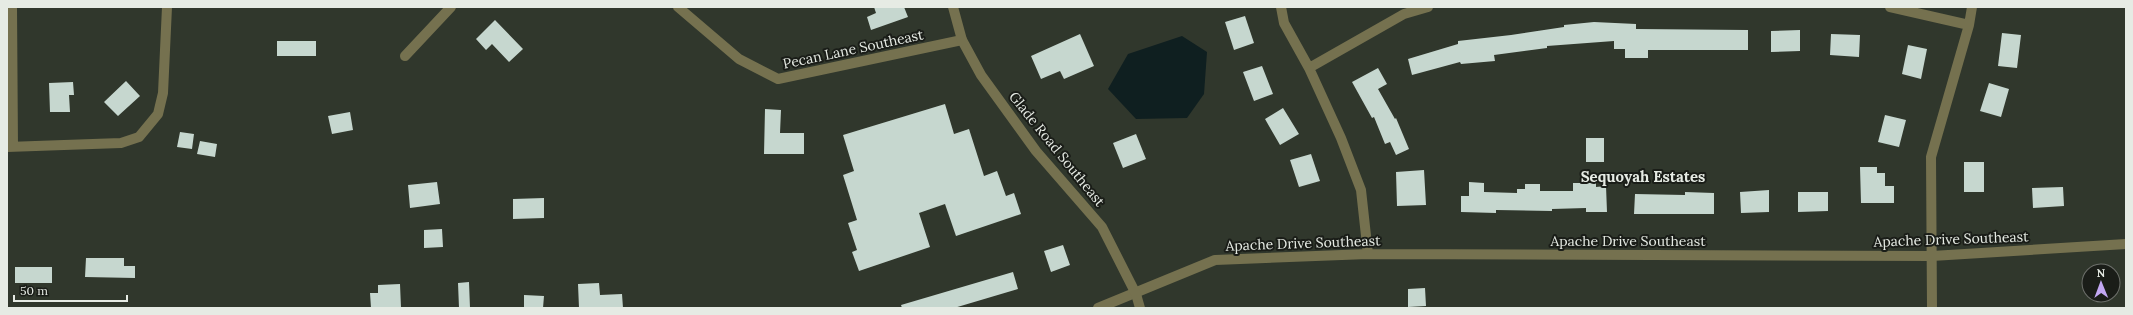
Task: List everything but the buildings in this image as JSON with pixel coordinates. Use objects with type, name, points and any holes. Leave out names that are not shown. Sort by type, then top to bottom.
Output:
[{"type":"street","points":[[12,7],[10,147],[122,143],[139,137],[158,114],[163,93],[168,7]]},
{"type":"street","points":[[405,56],[451,7]]},
{"type":"street","name":"Pecan Lane Southeast","points":[[678,7],[739,60],[778,79],[962,40]]},
{"type":"street","name":"Glade Road Southeast","points":[[953,7],[962,40],[981,75],[1036,151],[1102,227],[1136,294],[1140,308]]},
{"type":"street","points":[[1281,7],[1284,23],[1309,68],[1361,190],[1368,254]]},
{"type":"street","points":[[1309,68],[1404,14],[1428,7]]},
{"type":"street","points":[[1890,7],[1969,25]]},
{"type":"street","points":[[1932,308],[1931,157],[1969,25],[1972,7]]},
{"type":"street","name":"Apache Drive Southeast","points":[[1098,308],[1136,294],[1215,260],[1368,254],[1932,256],[2126,244]]},
{"type":"shaded area","points":[[1182,36],[1207,52],[1204,94],[1187,118],[1136,119],[1108,89],[1128,54]]},
{"type":"district","name":"Sequoyah Estates","points":[[1643,176]]}]
